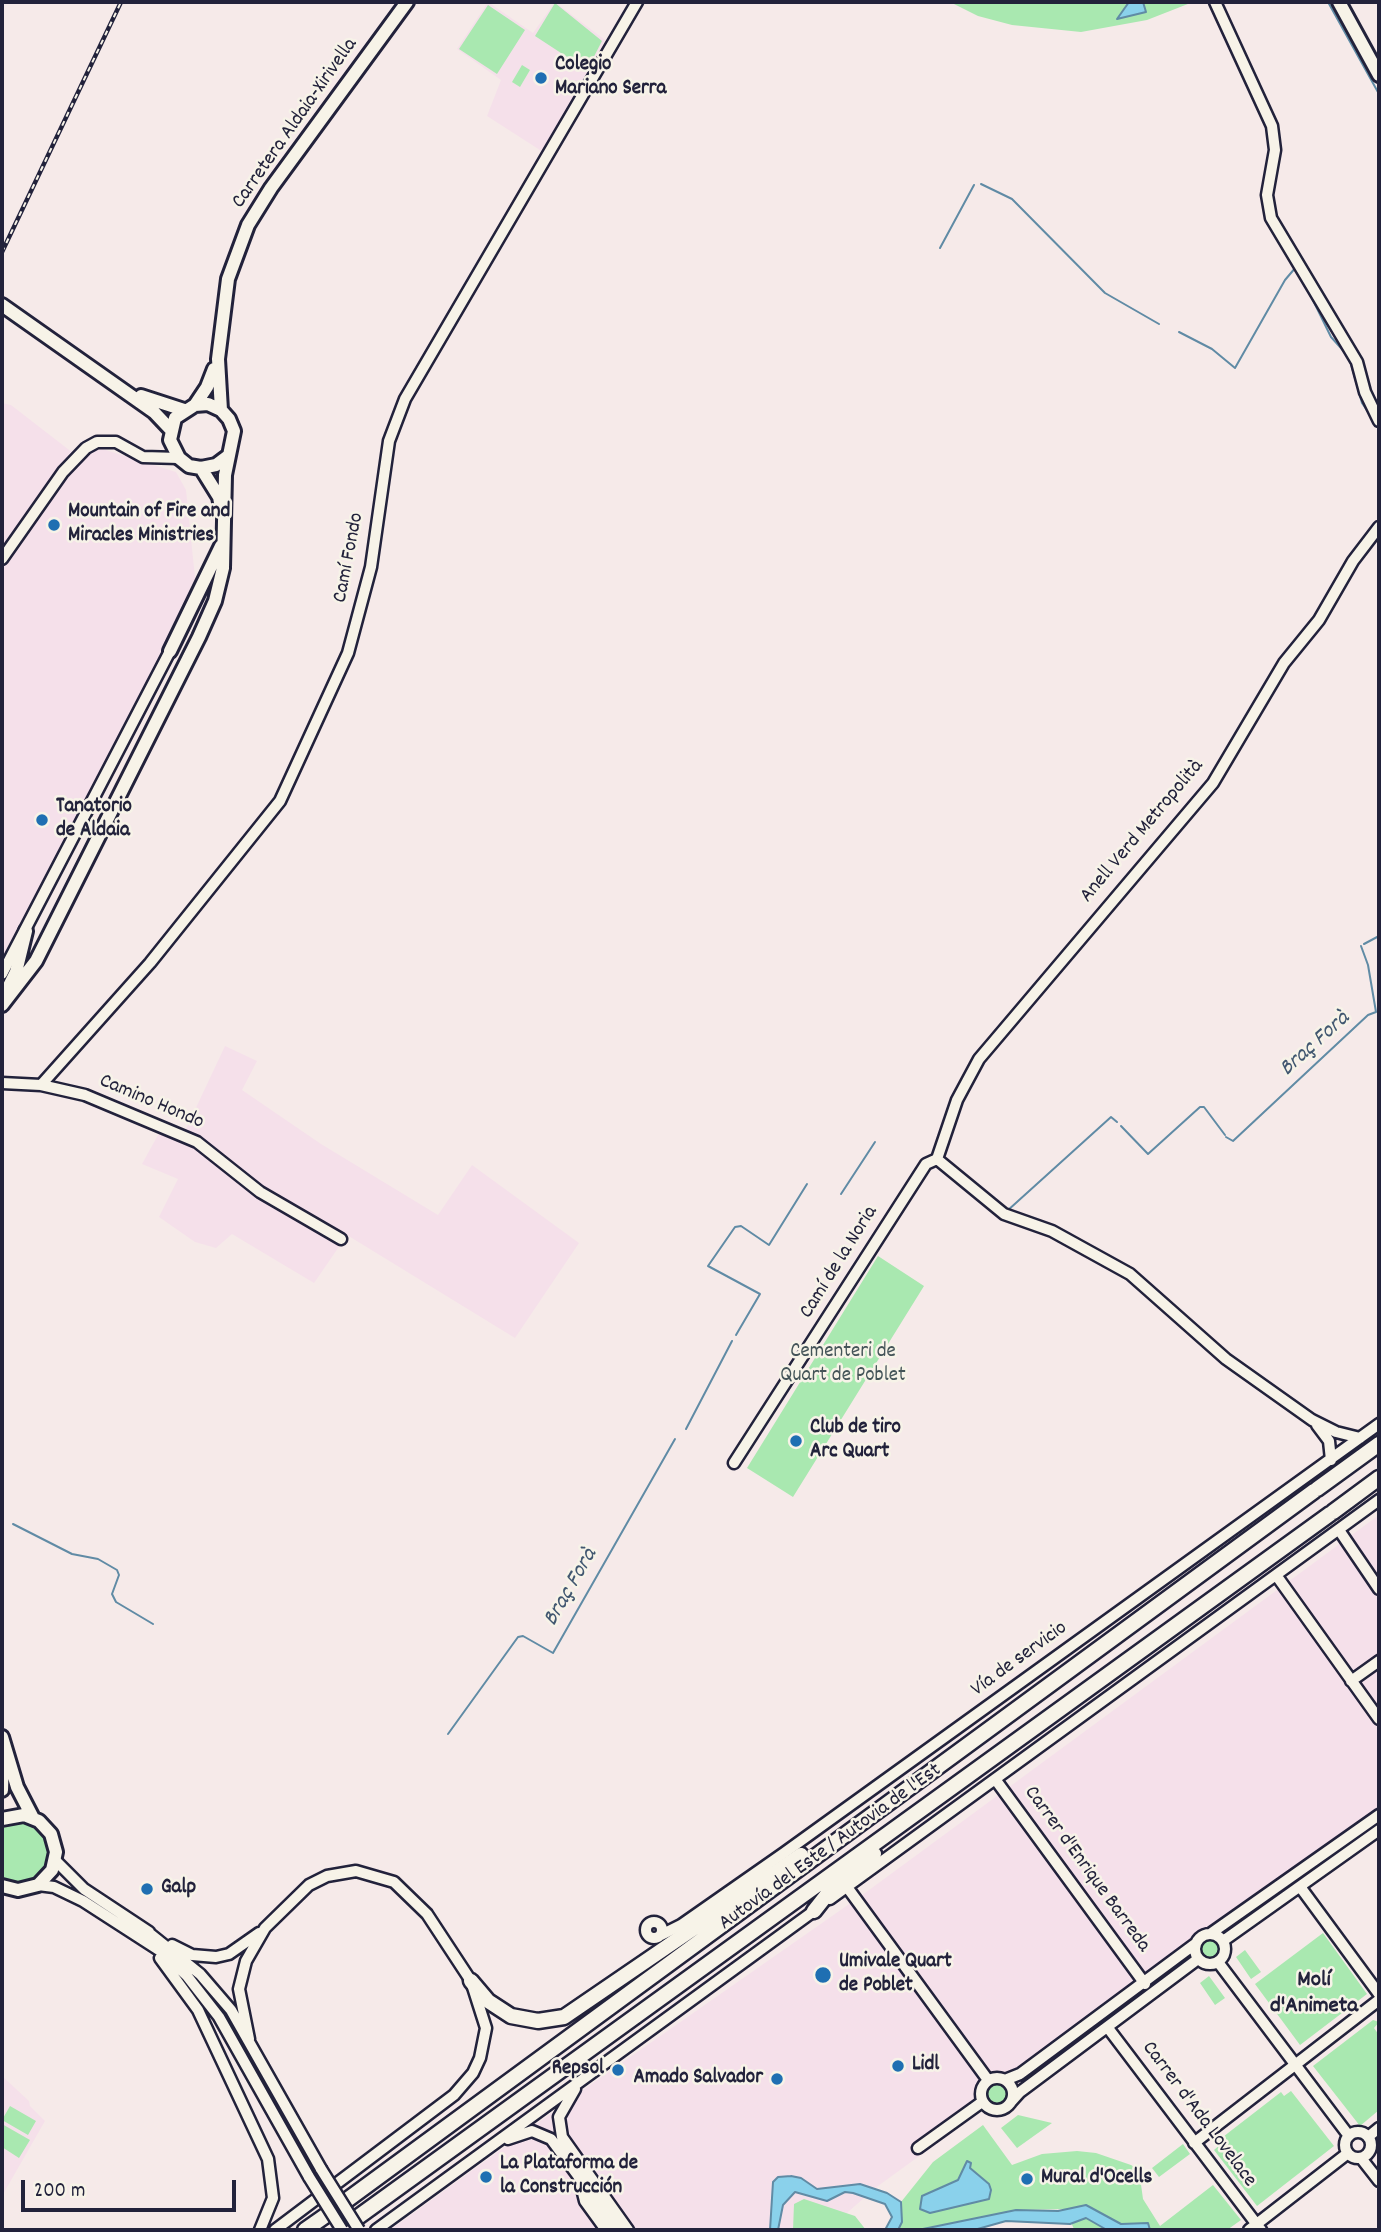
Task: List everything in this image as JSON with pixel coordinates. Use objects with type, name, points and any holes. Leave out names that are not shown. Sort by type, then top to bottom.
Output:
[{"type":"highway","name":"Autovía del Este / Autovia de l'Est","points":[[347,2200],[882,1805],[1379,1444]]},
{"type":"highway","name":"Autovía del Este / Autovia de l'Est","points":[[358,2224],[1379,1478]]},
{"type":"highway","points":[[814,1911],[830,1892],[865,1860],[946,1800],[967,1777]]},
{"type":"highway","points":[[471,1981],[488,2001],[511,2016],[538,2021],[564,2017],[866,1810],[882,1805]]},
{"type":"highway","points":[[305,2230],[325,2216]]},
{"type":"main road","name":"Carretera Aldaia-Xirivella","points":[[221,410],[218,359],[228,279],[247,225],[407,2]]},
{"type":"main road","points":[[1339,2],[1379,75]]},
{"type":"main road","points":[[2,305],[154,412],[170,435],[179,458],[201,468],[219,497],[226,533],[170,651]]},
{"type":"main road","name":"Carretera Aldaia-Xirivella","points":[[189,407],[207,387],[218,359]]},
{"type":"main road","points":[[2,1001],[19,985],[36,961],[200,637],[215,601],[223,568],[226,533],[225,475],[234,431],[229,419],[221,410],[208,404],[189,407],[121,388]]},
{"type":"main road","points":[[170,435],[189,407]]},
{"type":"main road","points":[[201,468],[216,465],[228,456]]},
{"type":"main road","points":[[2,1001],[16,972],[26,931]]},
{"type":"main road","points":[[2,1790],[3,1743]]},
{"type":"main road","points":[[2,1886],[19,1890],[38,1885],[46,1879],[56,1861],[51,1834],[33,1818],[17,1787],[3,1743]]},
{"type":"main road","points":[[2,1819],[14,1815],[33,1818]]},
{"type":"street","name":"Camí Fondo","points":[[41,1085],[150,964],[280,801],[348,653],[371,567],[389,441],[405,399],[637,2]]},
{"type":"street","points":[[1215,2],[1272,126],[1275,150],[1267,195],[1271,218],[1357,362],[1365,392],[1379,421]]},
{"type":"street","points":[[154,457],[170,435]]},
{"type":"street","points":[[2,559],[63,472],[86,447],[97,442],[116,442],[143,457],[179,458]]},
{"type":"street","name":"Anell Verd Metropolità","points":[[937,1160],[957,1100],[979,1059],[1213,783],[1284,663],[1319,620],[1357,555],[1379,527]]},
{"type":"street","points":[[2,974],[170,651]]},
{"type":"street","name":"Camino Hondo","points":[[2,1083],[41,1085],[85,1095],[198,1142],[260,1192],[341,1239]]},
{"type":"street","points":[[937,1160],[1004,1214],[1052,1231],[1130,1274],[1227,1359],[1312,1420],[1336,1432],[1360,1438]]},
{"type":"street","name":"Camí de la Noria","points":[[734,1463],[926,1164],[937,1160]]},
{"type":"street","points":[[1312,1420],[1329,1441],[1331,1460]]},
{"type":"street","name":"Vía de servicio","points":[[661,1931],[681,1925],[1379,1424]]},
{"type":"street","points":[[376,2230],[1379,1500]]},
{"type":"street","points":[[1339,1530],[1379,1589]]},
{"type":"street","points":[[1370,1577],[1379,1570]]},
{"type":"street","points":[[1276,1575],[1379,1719]]},
{"type":"street","points":[[1351,1681],[1379,1661]]},
{"type":"street","name":"Carrer d'Enrique Barreda","points":[[995,1779],[1145,1984]]},
{"type":"street","points":[[982,2102],[982,2087],[988,2080],[1005,2080],[1020,2074],[1145,1984],[1201,1937],[1210,1934],[1379,1815]]},
{"type":"street","points":[[1223,1941],[1379,1830]]},
{"type":"street","points":[[56,1861],[75,1882],[200,1974],[231,2010],[321,2169],[358,2224]]},
{"type":"street","points":[[38,1885],[54,1886],[142,1933],[192,1955],[216,1957],[229,1954],[265,1928],[298,1893],[318,1880],[346,1872],[369,1873],[394,1882],[415,1899],[471,1981],[486,2028],[481,2058],[466,2083],[422,2122],[275,2230]]},
{"type":"street","points":[[847,1887],[988,2080]]},
{"type":"street","points":[[1194,2143],[1295,2067],[1379,1997],[1301,1888]]},
{"type":"street","points":[[249,2039],[240,2003],[241,1978],[246,1961],[265,1928]]},
{"type":"street","points":[[142,1933],[176,1964],[211,2005],[342,2230]]},
{"type":"street","points":[[142,1933],[198,2010],[268,2160],[273,2198],[260,2230]]},
{"type":"street","points":[[1210,1934],[1223,1941]]},
{"type":"street","points":[[1195,1944],[1198,1959],[1208,1965],[1218,1962],[1224,1955],[1223,1941]]},
{"type":"street","points":[[982,2102],[993,2110],[1003,2109],[1020,2092],[1198,1959]]},
{"type":"street","points":[[1218,1962],[1349,2136]]},
{"type":"street","name":"Carrer d'Ada Lovelace","points":[[1108,2028],[1256,2228]]},
{"type":"street","points":[[582,2080],[562,2107],[560,2132],[628,2230]]},
{"type":"street","points":[[1005,2080],[1013,2093],[1010,2103]]},
{"type":"street","points":[[918,2148],[982,2102]]},
{"type":"street","points":[[1368,2137],[1379,2128]]},
{"type":"street","points":[[494,2144],[520,2132],[532,2131],[551,2139],[618,2230]]},
{"type":"street","points":[[1349,2136],[1359,2133],[1368,2137]]},
{"type":"street","points":[[1348,2153],[1346,2146],[1349,2136]]},
{"type":"street","points":[[1364,2156],[1371,2148],[1368,2137]]},
{"type":"street","points":[[1256,2228],[1348,2153],[1364,2156],[1379,2171]]},
{"type":"street","points":[[1364,2156],[1379,2181]]},
{"type":"street","points":[[575,2171],[585,2201],[606,2230]]},
{"type":"street","points":[[393,2230],[398,2214]]},
{"type":"shaded area","name":"Colegio Mariano Serra","points":[[488,2],[533,33],[555,2],[605,40],[543,152],[487,116],[501,80],[457,49]]},
{"type":"shaded area","points":[[2,403],[11,405],[73,453],[99,448],[176,472],[186,490],[198,607],[2,980]]},
{"type":"shaded area","points":[[225,1046],[257,1061],[242,1090],[321,1144],[438,1215],[472,1165],[579,1243],[515,1338],[347,1235],[314,1283],[232,1234],[216,1248],[195,1242],[159,1217],[178,1179],[142,1164],[164,1124],[186,1129]]},
{"type":"shaded area","points":[[1379,1515],[1379,1822],[878,2186],[827,2230],[390,2230],[593,2083],[865,1893]]},
{"type":"shaded area","points":[[2,2076],[29,2101],[30,2106],[45,2121],[2,2196]]},
{"type":"green space","points":[[950,2],[1193,2],[1147,20],[1081,32],[1012,25],[978,16]]},
{"type":"green space","points":[[555,3],[602,41],[587,70],[535,36]]},
{"type":"green space","points":[[488,5],[525,30],[497,74],[459,49]]},
{"type":"green space","points":[[522,65],[530,70],[520,87],[512,82]]},
{"type":"green space","name":"Cementeri de Quart de Poblet","points":[[878,1256],[924,1286],[793,1497],[747,1468]]},
{"type":"green space","points":[[18,1821],[39,1828],[50,1846],[47,1868],[41,1875],[23,1884],[2,1879],[2,1827]]},
{"type":"green space","points":[[1323,1933],[1367,1994],[1300,2045],[1255,1984]]},
{"type":"green space","points":[[1205,1940],[1213,1940],[1219,1950],[1213,1960],[1205,1960],[1199,1954],[1199,1946]]},
{"type":"green space","points":[[1245,1950],[1261,1972],[1251,1979],[1236,1957]]},
{"type":"green space","points":[[1209,1976],[1225,1998],[1215,2005],[1200,1983]]},
{"type":"green space","points":[[1373,2020],[1379,2022],[1374,2028],[1379,2035],[1379,2110],[1360,2126],[1313,2066]]},
{"type":"green space","points":[[993,2084],[1001,2084],[1007,2094],[1001,2104],[993,2104],[987,2098],[987,2090]]},
{"type":"green space","points":[[1291,2091],[1334,2146],[1257,2206],[1214,2150],[1221,2144],[1219,2140],[1281,2092],[1284,2096]]},
{"type":"green space","points":[[10,2106],[36,2121],[28,2135],[2,2120]]},
{"type":"green space","points":[[1018,2115],[1052,2123],[1017,2148],[1001,2128]]},
{"type":"green space","points":[[2,2124],[30,2140],[19,2158],[2,2147]]},
{"type":"green space","points":[[983,2125],[1012,2165],[1042,2154],[1077,2151],[1096,2153],[1131,2165],[1139,2170],[1143,2199],[1160,2226],[1213,2185],[1241,2220],[1227,2230],[1072,2230],[1074,2229],[1065,2209],[1016,2210],[918,2230],[898,2230],[902,2221],[901,2202],[933,2162]]},
{"type":"green space","points":[[1183,2144],[1190,2154],[1159,2177],[1152,2168]]},
{"type":"green space","points":[[804,2199],[855,2216],[866,2230],[793,2230],[794,2204]]},
{"type":"water","points":[[1129,2],[1143,2],[1146,12],[1117,19]]},
{"type":"water","points":[[967,2161],[971,2163],[970,2168],[989,2184],[989,2199],[930,2213],[920,2209],[922,2196],[958,2180]]},
{"type":"water","points":[[778,2177],[801,2178],[817,2189],[860,2184],[887,2193],[901,2202],[902,2222],[898,2230],[885,2230],[892,2217],[885,2204],[853,2193],[845,2192],[827,2201],[795,2192],[783,2205],[778,2230],[770,2230],[773,2182]]},
{"type":"water","points":[[1086,2205],[1121,2224],[1148,2223],[1150,2230],[1107,2230],[1086,2218],[1070,2224],[1006,2221],[974,2230],[918,2230],[1016,2210],[1058,2211]]},
{"type":"waterway","points":[[1328,2],[1379,94]]},
{"type":"waterway","points":[[981,184],[1012,199],[1105,293],[1159,324]]},
{"type":"waterway","points":[[940,248],[974,185]]},
{"type":"waterway","points":[[1179,332],[1212,349],[1235,368],[1285,280],[1296,267]]},
{"type":"waterway","points":[[1307,288],[1331,337],[1349,357],[1362,403],[1379,428]]},
{"type":"waterway","name":"Braç Forà","points":[[1364,944],[1379,936]]},
{"type":"waterway","name":"Braç Forà","points":[[1226,1137],[1233,1141],[1368,1015],[1376,1012],[1368,965],[1361,946]]},
{"type":"waterway","name":"Braç Forà","points":[[1121,1126],[1148,1154],[1200,1107],[1204,1107],[1225,1135]]},
{"type":"waterway","name":"Braç Forà","points":[[1007,1211],[1111,1117],[1117,1122]]},
{"type":"waterway","name":"Braç Forà","points":[[841,1194],[875,1142]]},
{"type":"waterway","name":"Braç Forà","points":[[736,1335],[760,1294],[708,1266],[735,1227],[741,1226],[769,1245],[807,1184]]},
{"type":"waterway","name":"Braç Forà","points":[[686,1429],[732,1341]]},
{"type":"waterway","name":"Braç Forà","points":[[448,1734],[518,1637],[523,1636],[553,1653],[675,1439]]},
{"type":"waterway","name":"Braç Forà","points":[[13,1524],[72,1554],[98,1559],[117,1570],[119,1575],[112,1594],[116,1602],[153,1624]]},
{"type":"railway","points":[[2,252],[121,2]]},
{"type":"place","name":"Colegio Mariano Serra","points":[[541,78]]},
{"type":"place","name":"Mountain of Fire and Miracles Ministries","points":[[54,525]]},
{"type":"place","name":"Tanatorio de Aldaia","points":[[42,820]]},
{"type":"place","name":"Club de tiro Arc Quart","points":[[796,1441]]},
{"type":"place","name":"Galp","points":[[147,1889]]},
{"type":"place","name":"Umivale Quart de Poblet","points":[[823,1975]]},
{"type":"place","name":"Lidl","points":[[898,2066]]},
{"type":"place","name":"Repsol","points":[[618,2070]]},
{"type":"place","name":"Amado Salvador","points":[[777,2079]]},
{"type":"place","name":"La Plataforma de la Construcción","points":[[486,2177]]},
{"type":"place","name":"Mural d'Ocells","points":[[1027,2179]]},
{"type":"district","name":"Molí d'Animeta","points":[[1314,1995]]}]
